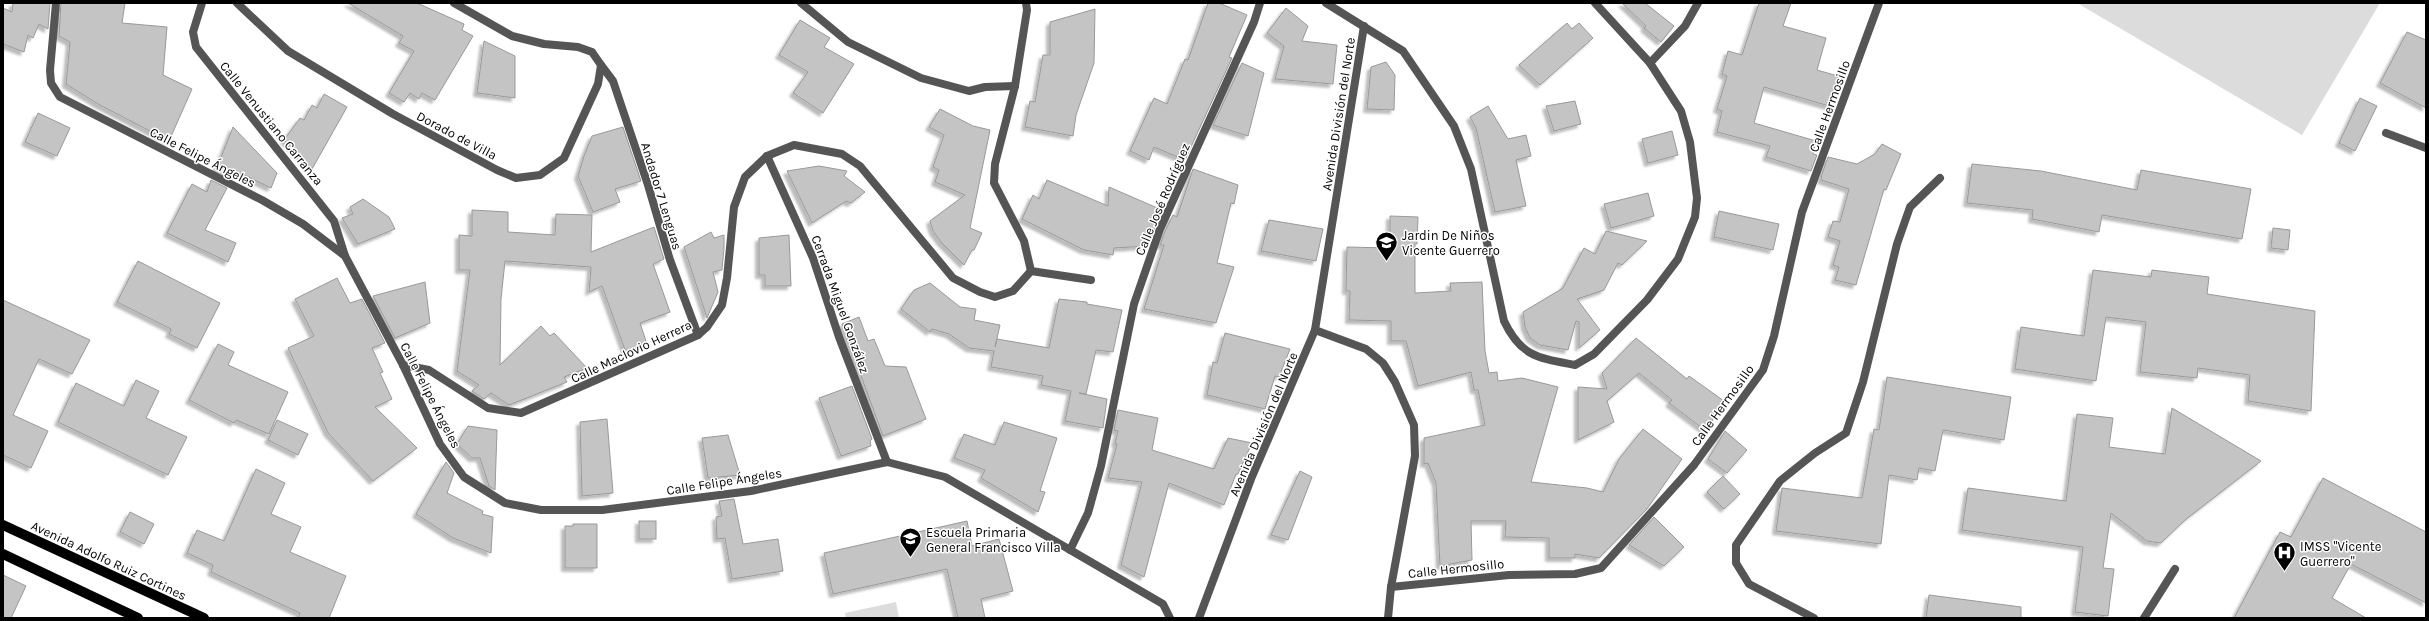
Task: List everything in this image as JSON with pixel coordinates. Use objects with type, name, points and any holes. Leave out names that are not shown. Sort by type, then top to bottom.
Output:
[{"type":"main road","name":"Avenida Adolfo Ruiz Cortines","points":[[3,525],[204,618]]},
{"type":"main road","points":[[3,554],[138,618]]},
{"type":"street","name":"Calle Felipe Ángeles","points":[[56,3],[50,70],[51,83],[60,97],[262,200],[303,224],[345,256],[403,365],[440,444],[464,477],[505,503],[542,510],[602,510],[751,491],[887,462],[945,477],[1163,604],[1170,618]]},
{"type":"street","name":"Calle Venustiano Carranza","points":[[202,3],[193,32],[196,47],[309,187],[334,221],[345,256]]},
{"type":"street","name":"Dorado de Villa","points":[[237,3],[288,51],[393,114],[497,170],[516,178],[540,175],[564,158],[598,84],[601,65]]},
{"type":"street","points":[[454,3],[512,36],[544,44],[578,47],[592,52],[601,65]]},
{"type":"street","points":[[801,3],[848,42],[921,78],[969,91],[984,87],[1015,86]]},
{"type":"street","points":[[1026,3],[1027,10],[1015,86],[995,164],[994,183],[1024,241],[1031,271],[1090,280]]},
{"type":"street","name":"Calle José Rodríguez","points":[[1070,550],[1088,513],[1101,466],[1134,304],[1160,229],[1254,22],[1260,3]]},
{"type":"street","points":[[1326,3],[1364,26]]},
{"type":"street","name":"Avenida División del Norte","points":[[1199,618],[1251,480],[1315,330],[1364,26],[1403,51],[1454,126],[1471,169],[1504,321],[1513,340],[1529,353],[1575,364],[1594,354],[1647,300],[1678,258],[1695,217],[1697,198],[1690,142],[1681,111],[1650,63],[1595,3]]},
{"type":"street","points":[[1650,63],[1685,26],[1698,3]]},
{"type":"street","name":"Calle Hermosillo","points":[[1391,587],[1509,575],[1575,574],[1601,568],[1694,465],[1763,370],[1774,336],[1802,212],[1879,3]]},
{"type":"street","name":"Andador 7 Lenguas","points":[[601,65],[613,81],[648,185],[670,260],[698,335]]},
{"type":"street","points":[[2386,133],[2426,148]]},
{"type":"street","name":"Calle Maclovio Herrera","points":[[403,365],[429,370],[488,408],[521,413],[698,335],[707,327],[722,305],[727,278],[734,207],[745,177],[767,156],[794,145],[842,154],[860,166],[953,278],[980,292],[995,297],[1013,291],[1031,271]]},
{"type":"street","name":"Cerrada Miguel González","points":[[767,156],[813,258],[840,337],[887,462]]},
{"type":"street","points":[[1814,618],[1750,584],[1736,563],[1736,545],[1780,481],[1815,453],[1846,433],[1863,382],[1897,244],[1910,207],[1940,178]]},
{"type":"street","points":[[1315,330],[1366,348],[1383,363],[1395,382],[1414,425],[1415,456],[1391,587],[1388,618]]},
{"type":"street","points":[[2144,618],[2175,569]]},
{"type":"shaded area","points":[[2077,3],[2380,3],[2302,135]]},
{"type":"shaded area","points":[[896,602],[899,618],[846,618],[845,613]]},
{"type":"building","points":[[13,3],[50,3],[48,29],[39,24],[33,38],[28,35],[24,52],[3,44],[3,8],[12,12]]},
{"type":"building","points":[[61,3],[125,3],[122,23],[167,27],[163,75],[192,89],[169,141],[98,104],[66,84],[70,42],[59,36]]},
{"type":"building","points":[[348,3],[417,3],[464,24],[462,30],[473,36],[435,100],[422,93],[419,99],[410,93],[404,102],[389,93],[414,51],[399,43],[403,36]]},
{"type":"building","points":[[1208,3],[1219,3],[1247,15],[1229,57],[1232,58],[1185,160],[1154,147],[1149,160],[1130,151],[1154,98],[1167,104],[1185,59],[1188,60]]},
{"type":"building","points":[[1622,3],[1645,3],[1674,26],[1661,42],[1644,28],[1646,26]]},
{"type":"building","points":[[1759,3],[1791,3],[1783,26],[1826,38],[1817,70],[1838,76],[1829,106],[1764,87],[1754,123],[1816,141],[1813,154],[1817,155],[1811,171],[1766,157],[1770,146],[1717,132],[1722,111],[1717,109],[1727,76],[1722,74],[1728,51],[1742,55]]},
{"type":"building","points":[[1286,8],[1308,26],[1302,41],[1337,45],[1333,84],[1275,79],[1284,46],[1267,33]]},
{"type":"building","points":[[1095,9],[1094,63],[1076,115],[1073,136],[1025,127],[1030,101],[1035,102],[1043,55],[1050,55],[1050,22]]},
{"type":"building","points":[[800,20],[830,38],[824,47],[854,64],[823,113],[793,93],[808,72],[779,55]]},
{"type":"building","points":[[1567,23],[1572,29],[1579,23],[1593,38],[1540,85],[1519,65]]},
{"type":"building","points":[[2407,32],[2426,40],[2426,108],[2380,83]]},
{"type":"building","points":[[484,41],[515,56],[515,98],[477,93]]},
{"type":"building","points":[[1386,62],[1395,75],[1394,110],[1367,109],[1371,67]]},
{"type":"building","points":[[1242,63],[1264,73],[1248,136],[1213,125]]},
{"type":"building","points":[[324,94],[347,107],[312,169],[284,140],[300,118],[304,120],[312,105],[317,108]]},
{"type":"building","points":[[2360,98],[2377,106],[2355,151],[2339,143]]},
{"type":"building","points":[[1575,101],[1581,124],[1554,131],[1546,106]]},
{"type":"building","points":[[1488,106],[1508,139],[1526,135],[1531,156],[1516,160],[1526,206],[1495,212],[1476,128],[1470,117]]},
{"type":"building","points":[[940,109],[973,126],[990,130],[970,228],[982,233],[974,250],[972,250],[964,265],[941,242],[933,231],[930,221],[965,195],[935,182],[939,170],[933,167],[944,135],[929,127]]},
{"type":"building","points":[[38,113],[70,128],[57,156],[25,142]]},
{"type":"building","points":[[233,127],[277,173],[271,188],[236,171],[232,178],[216,170]]},
{"type":"building","points":[[623,127],[641,181],[615,189],[620,202],[593,212],[578,176],[584,156],[592,136]]},
{"type":"building","points":[[1672,131],[1678,155],[1648,163],[1642,139]]},
{"type":"building","points":[[1882,144],[1901,154],[1886,190],[1884,189],[1856,285],[1835,280],[1839,267],[1833,265],[1840,241],[1828,237],[1833,221],[1840,222],[1849,189],[1821,180],[1822,174],[1828,157],[1857,164],[1875,154]]},
{"type":"building","points":[[1972,164],[2041,171],[2137,190],[2141,170],[2251,189],[2242,239],[2102,215],[2099,232],[2032,219],[2033,210],[1967,203]]},
{"type":"building","points":[[819,166],[847,171],[844,176],[865,192],[851,203],[846,201],[812,223],[787,171]]},
{"type":"building","points":[[1193,169],[1238,185],[1234,204],[1231,203],[1217,263],[1234,267],[1216,323],[1144,309],[1164,245],[1160,245],[1173,215],[1177,217]]},
{"type":"building","points":[[211,180],[227,188],[205,230],[236,243],[228,262],[167,233],[192,184],[207,192]]},
{"type":"building","points":[[1047,180],[1108,206],[1109,187],[1162,210],[1148,246],[1114,248],[1113,255],[1084,250],[1022,219],[1033,195],[1039,199]]},
{"type":"building","points":[[1648,193],[1654,216],[1611,228],[1604,204]]},
{"type":"building","points":[[363,199],[389,217],[395,229],[358,244],[342,218],[353,214],[350,207]]},
{"type":"building","points":[[472,210],[508,212],[508,232],[555,235],[556,214],[592,215],[591,252],[654,227],[664,259],[653,264],[670,312],[640,323],[647,344],[632,350],[625,350],[602,286],[589,292],[591,267],[505,261],[501,299],[500,365],[541,326],[550,336],[554,333],[587,368],[564,377],[567,382],[509,405],[491,393],[484,399],[472,391],[479,385],[457,371],[470,270],[459,270],[459,235],[472,236]]},
{"type":"building","points":[[1719,211],[1779,224],[1773,250],[1714,237]]},
{"type":"building","points":[[1390,216],[1418,217],[1417,244],[1415,244],[1415,293],[1451,291],[1450,283],[1482,282],[1485,351],[1489,373],[1497,372],[1498,381],[1522,378],[1558,387],[1531,482],[1587,488],[1603,492],[1619,459],[1643,429],[1682,459],[1647,509],[1599,558],[1575,554],[1575,558],[1549,558],[1549,538],[1505,537],[1506,521],[1471,521],[1472,560],[1440,566],[1436,483],[1428,463],[1424,464],[1424,438],[1485,425],[1478,390],[1474,390],[1471,372],[1418,386],[1406,341],[1391,341],[1391,321],[1349,320],[1350,291],[1346,291],[1347,247],[1390,248]]},
{"type":"building","points":[[1269,220],[1323,229],[1316,261],[1261,251]]},
{"type":"building","points":[[2273,228],[2290,230],[2288,250],[2271,248]]},
{"type":"building","points":[[1606,231],[1647,241],[1622,265],[1618,263],[1604,290],[1577,299],[1600,330],[1579,348],[1579,322],[1576,321],[1568,350],[1540,345],[1530,338],[1525,327],[1523,312],[1563,288],[1584,248],[1595,254]]},
{"type":"building","points":[[711,232],[714,238],[724,235],[724,248],[722,270],[713,272],[718,292],[707,318],[684,247]]},
{"type":"building","points":[[789,235],[791,286],[765,286],[765,275],[759,275],[759,238]]},
{"type":"building","points":[[138,261],[220,303],[197,348],[169,334],[171,329],[117,302]]},
{"type":"building","points":[[2093,270],[2151,277],[2152,270],[2209,277],[2207,294],[2315,311],[2311,411],[2248,401],[2250,375],[2198,368],[2197,378],[2140,372],[2146,322],[2106,317],[2096,381],[2015,369],[2021,327],[2084,336]]},
{"type":"building","points":[[337,278],[350,303],[362,299],[385,343],[372,348],[383,372],[380,373],[392,399],[375,407],[417,448],[373,481],[328,433],[288,348],[314,336],[295,299]]},
{"type":"building","points":[[425,282],[430,323],[395,338],[373,296]]},
{"type":"building","points":[[930,283],[960,307],[976,309],[974,320],[1000,325],[995,347],[997,339],[1049,348],[1059,299],[1087,302],[1087,304],[1122,310],[1113,352],[1096,350],[1086,394],[1079,393],[1107,399],[1103,428],[1065,421],[1071,391],[1041,385],[1043,376],[991,367],[994,351],[969,348],[949,334],[932,329],[930,332],[901,309],[914,290]]},
{"type":"building","points":[[3,300],[90,340],[72,374],[39,359],[13,415],[48,431],[31,468],[3,455]]},
{"type":"building","points":[[859,317],[868,341],[874,339],[885,366],[906,367],[926,419],[883,436],[842,324]]},
{"type":"building","points":[[1225,333],[1290,349],[1279,377],[1275,376],[1265,409],[1207,395],[1213,362],[1217,363]]},
{"type":"building","points":[[1636,338],[1687,379],[1689,376],[1724,401],[1706,431],[1669,403],[1672,400],[1639,373],[1607,401],[1614,422],[1578,440],[1578,387],[1607,389],[1602,373]]},
{"type":"building","points":[[218,344],[234,352],[228,365],[288,392],[269,434],[236,420],[234,423],[189,400]]},
{"type":"building","points":[[1887,377],[2011,397],[2004,440],[1943,430],[1935,471],[1919,468],[1917,480],[1889,475],[1881,544],[1776,531],[1782,488],[1862,498],[1874,429],[1879,430]]},
{"type":"building","points":[[136,380],[159,391],[146,418],[187,437],[168,475],[58,422],[76,383],[124,406]]},
{"type":"building","points":[[852,386],[872,439],[870,441],[871,446],[841,456],[819,398]]},
{"type":"building","points":[[2172,408],[2261,461],[2185,520],[2161,543],[2147,541],[2111,513],[2103,568],[2114,569],[2108,616],[2075,612],[2083,547],[1962,530],[1968,488],[2066,501],[2077,414],[2113,418],[2109,447],[2165,454]]},
{"type":"building","points":[[1118,410],[1158,418],[1152,450],[1214,469],[1228,438],[1252,443],[1238,474],[1236,474],[1224,505],[1169,483],[1144,577],[1121,565],[1142,482],[1108,478],[1117,444],[1115,443],[1118,431],[1114,430]]},
{"type":"building","points":[[607,419],[613,493],[582,496],[580,422]]},
{"type":"building","points":[[277,420],[308,434],[298,455],[268,440]]},
{"type":"building","points":[[1004,422],[1057,438],[1040,491],[1045,492],[1038,512],[981,478],[985,470],[954,458],[964,434],[995,445]]},
{"type":"building","points":[[468,426],[497,430],[495,490],[489,486],[480,458],[472,458],[457,444]]},
{"type":"building","points":[[1725,431],[1747,450],[1727,473],[1708,459]]},
{"type":"building","points":[[728,435],[740,475],[708,478],[702,438]]},
{"type":"building","points":[[446,462],[454,473],[447,493],[483,511],[482,514],[493,517],[491,553],[453,538],[416,514]]},
{"type":"building","points":[[256,469],[285,483],[271,514],[301,527],[290,552],[346,576],[329,618],[298,618],[300,613],[211,572],[213,565],[187,553],[197,530],[224,541]]},
{"type":"building","points":[[1300,471],[1312,477],[1288,540],[1271,535]]},
{"type":"building","points":[[1723,476],[1740,494],[1724,509],[1707,492]]},
{"type":"building","points":[[2323,478],[2426,532],[2426,603],[2351,564],[2332,598],[2366,618],[2234,618],[2280,532],[2291,537]]},
{"type":"building","points":[[734,499],[743,544],[778,539],[783,571],[732,579],[725,538],[717,539],[716,517],[722,516],[719,501]]},
{"type":"building","points":[[130,512],[154,524],[144,544],[120,532]]},
{"type":"building","points":[[1654,517],[1684,547],[1664,566],[1629,545]]},
{"type":"building","points":[[639,521],[656,521],[656,539],[639,539]]},
{"type":"building","points":[[967,521],[972,546],[999,539],[1013,591],[981,599],[985,618],[958,618],[947,569],[833,594],[824,553]]},
{"type":"building","points":[[573,524],[597,524],[597,568],[565,568],[565,526],[573,526]]},
{"type":"building","points":[[3,575],[26,586],[11,618],[3,618]]},
{"type":"building","points":[[1929,595],[2021,607],[2021,618],[1926,618]]},
{"type":"place","name":"Jardin De Niños Vicente Guerrero","points":[[1386,262]]},
{"type":"place","name":"Escuela Primaria General Francisco Villa","points":[[911,558]]},
{"type":"place","name":"IMSS \"Vicente Guerrero\"","points":[[2284,572]]}]
